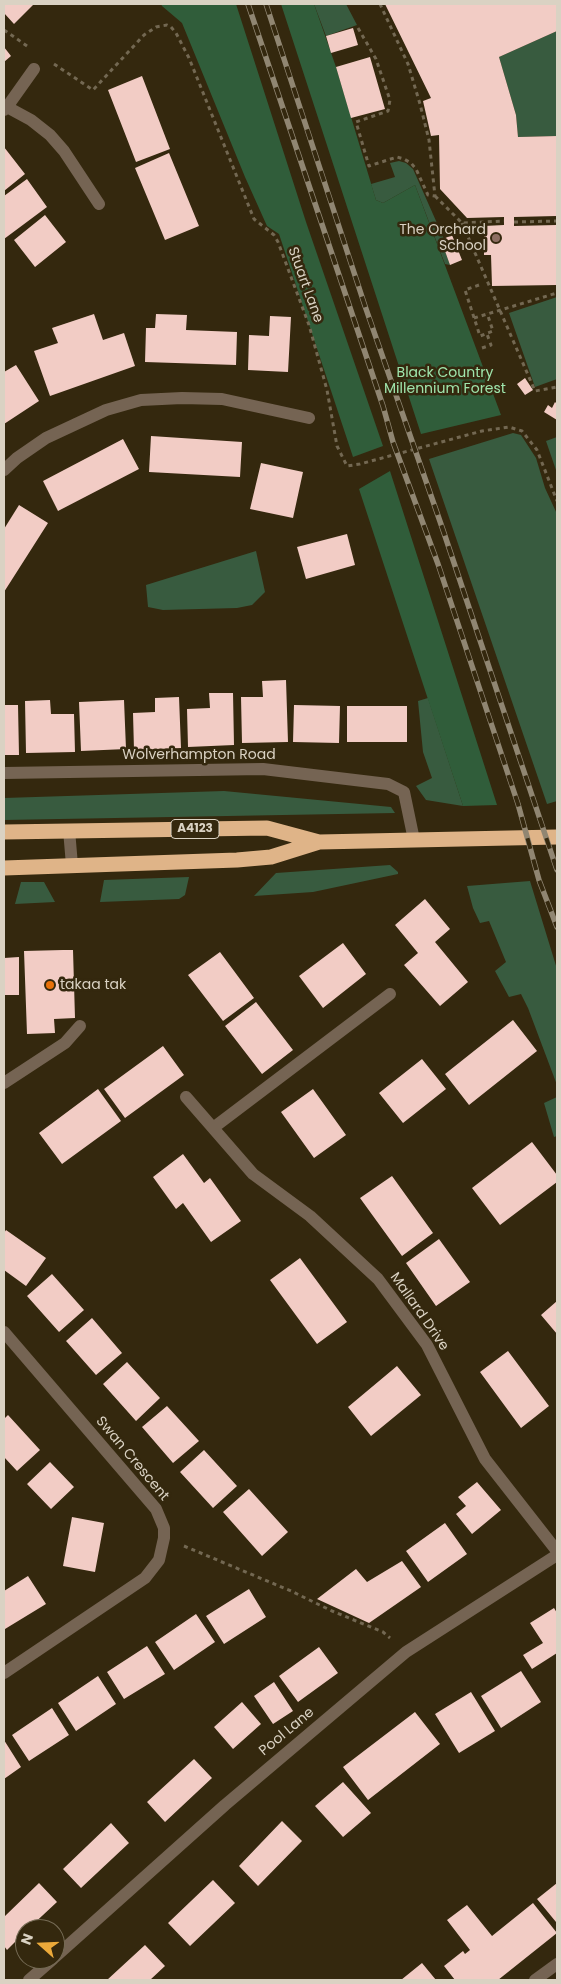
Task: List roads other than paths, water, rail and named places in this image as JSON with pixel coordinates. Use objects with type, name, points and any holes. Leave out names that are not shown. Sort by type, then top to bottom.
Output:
[{"type":"highway","name":"A4123","points":[[4,832],[267,828],[319,842]]},
{"type":"highway","name":"A4123","points":[[4,868],[271,857],[319,842],[557,837]]},
{"type":"street","points":[[34,69],[5,108],[31,120],[50,135],[64,151],[98,204]]},
{"type":"street","points":[[4,470],[17,458],[46,438],[106,410],[141,400],[222,399],[309,418]]},
{"type":"street","name":"Wolverhampton Road","points":[[4,773],[263,769],[388,784],[404,792],[414,840]]},
{"type":"street","points":[[70,830],[72,865]]},
{"type":"street","points":[[213,1128],[390,994]]},
{"type":"street","points":[[4,1083],[65,1042],[80,1026]]},
{"type":"street","name":"Mallard Drive","points":[[186,1097],[253,1174],[310,1216],[378,1279],[427,1345],[485,1459],[557,1551]]},
{"type":"street","name":"Swan Crescent","points":[[4,1332],[156,1509],[164,1528],[164,1538],[158,1560],[145,1578],[4,1673]]},
{"type":"street","name":"Pool Lane","points":[[65,1948],[225,1805],[406,1652],[557,1555]]},
{"type":"street","points":[[535,1980],[557,1964]]},
{"type":"street","name":"Pool Lane","points":[[29,1980],[42,1969]]},
{"type":"railway","points":[[248,4],[383,406],[393,442],[438,564],[518,804],[539,880],[557,927]]},
{"type":"railway","points":[[266,4],[365,306],[443,530],[557,870]]},
{"type":"place","name":"The Orchard School","points":[[496,238]]},
{"type":"place","name":"takaa tak","points":[[50,985]]},
{"type":"park label","name":"Black Country Millennium Forest","points":[[445,382]]}]
